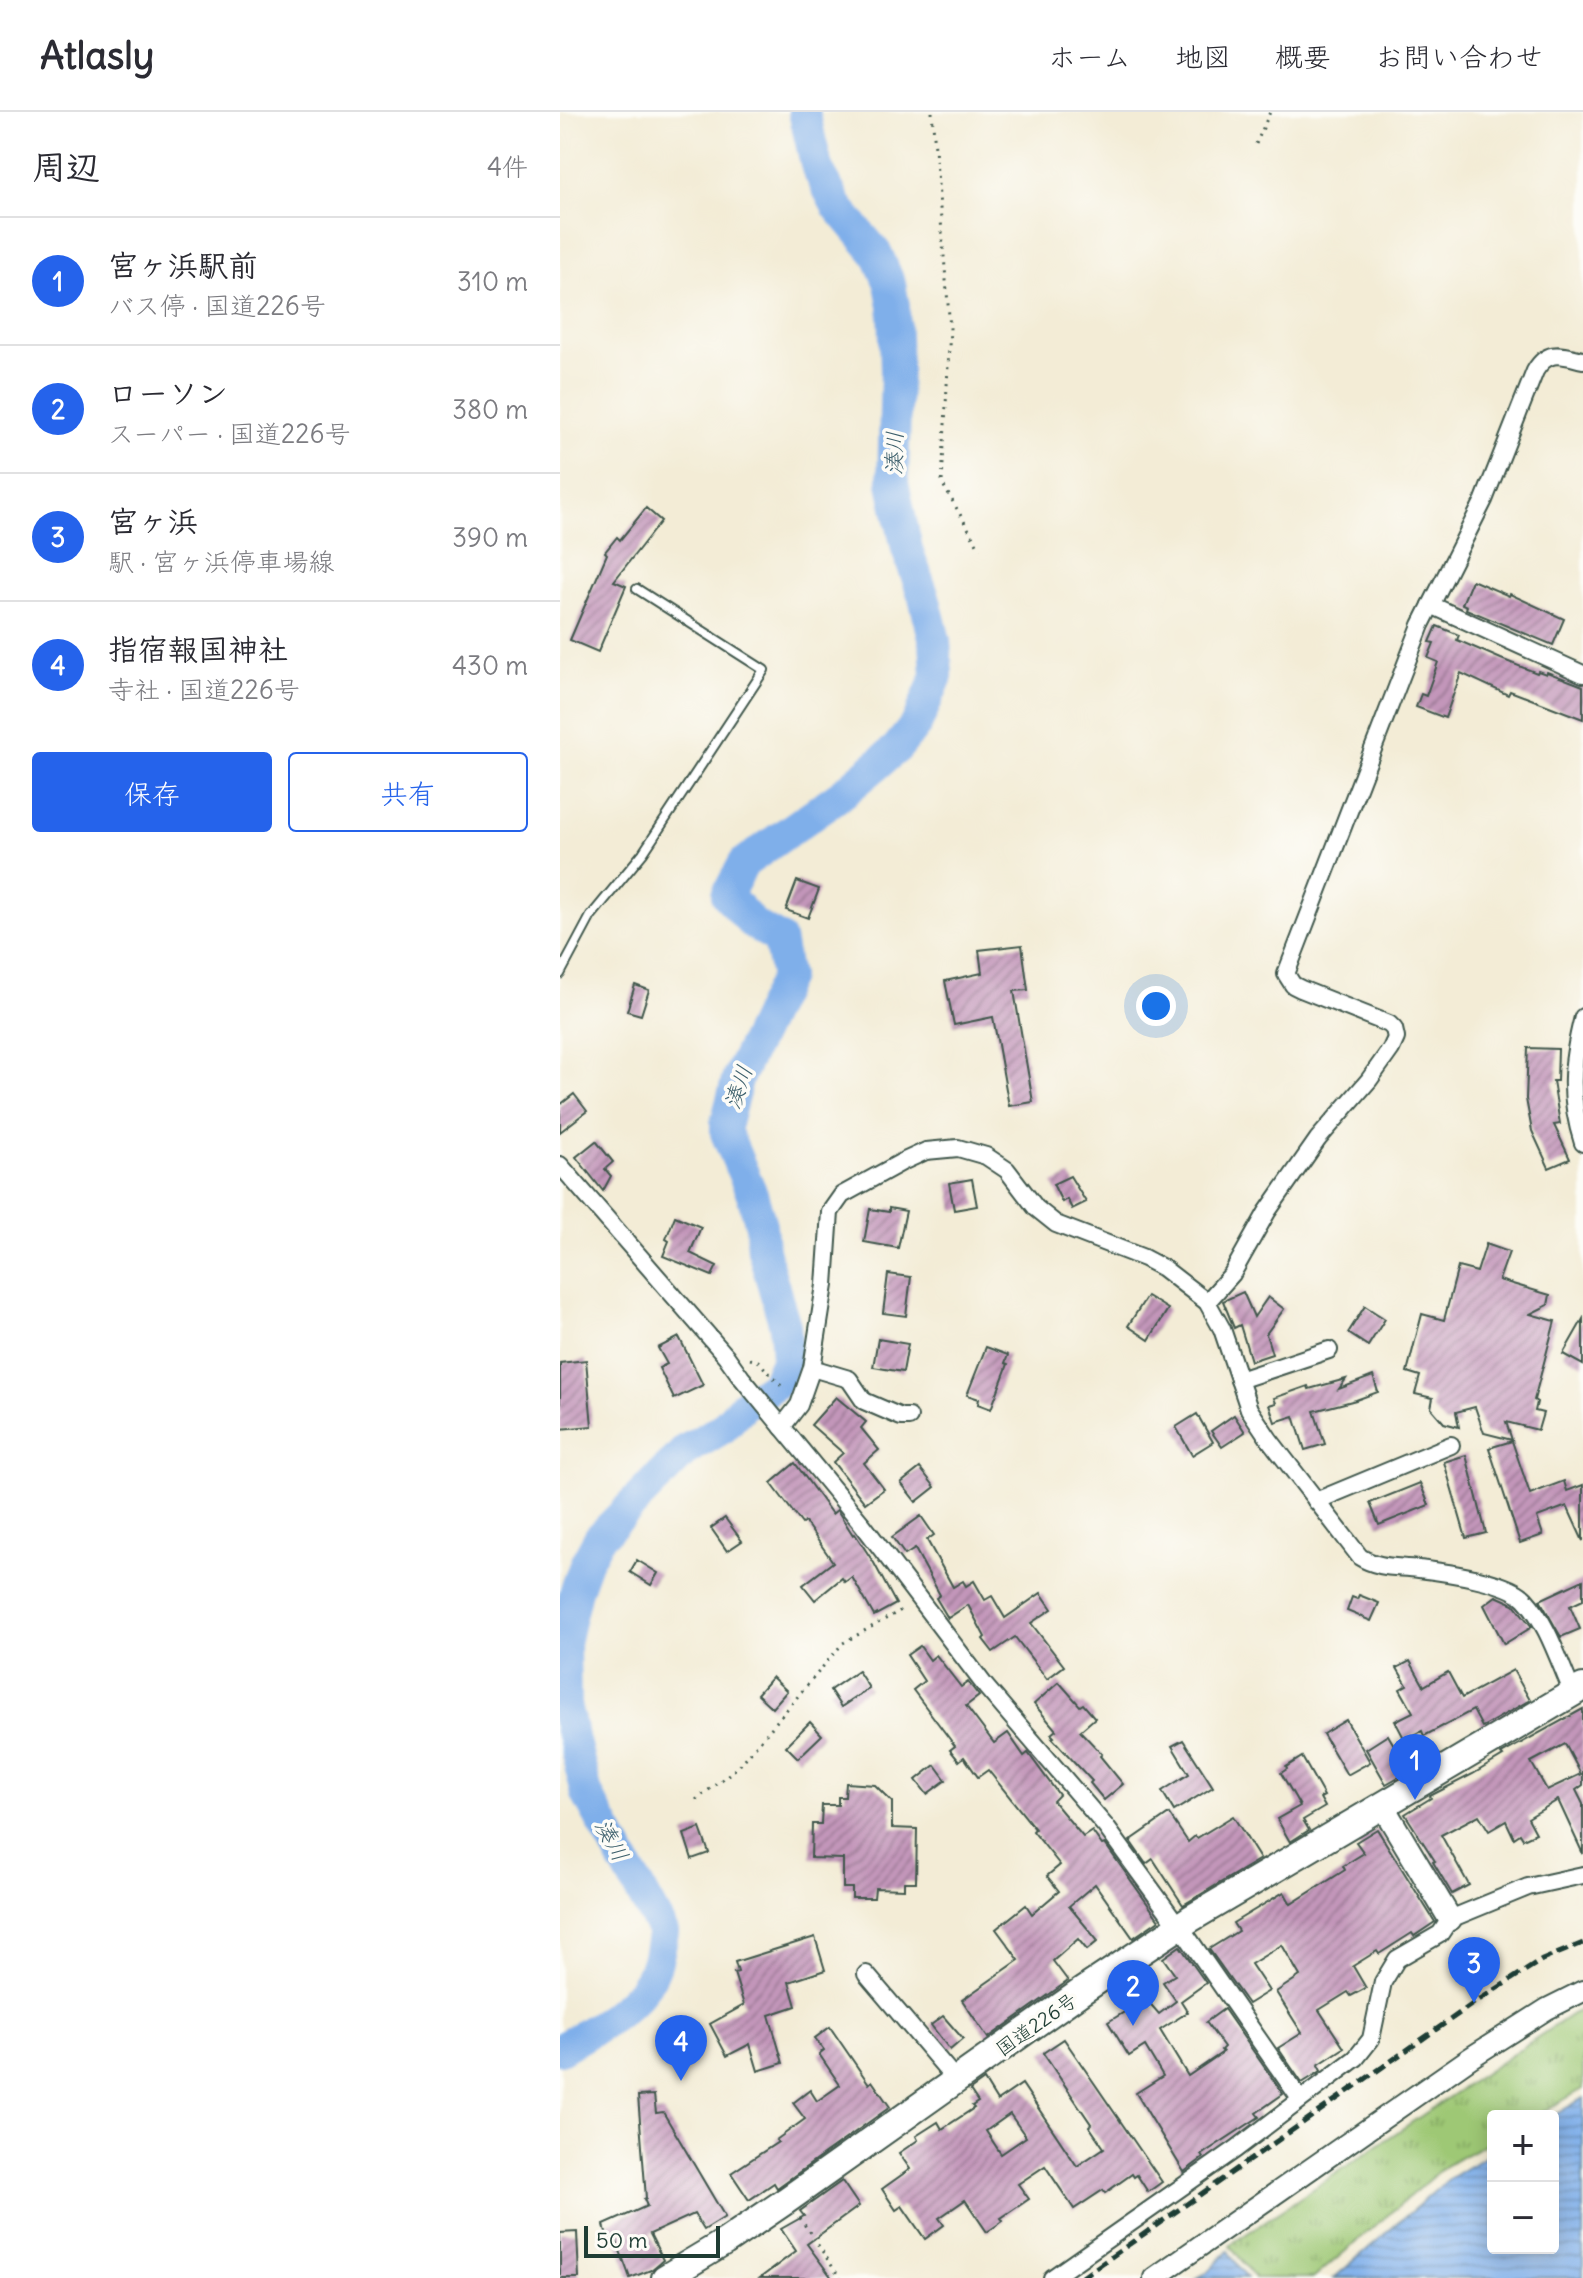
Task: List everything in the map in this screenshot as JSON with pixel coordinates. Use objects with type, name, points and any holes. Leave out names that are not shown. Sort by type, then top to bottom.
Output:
[{"type":"highway","name":"国道226号","points":[[665,2278],[787,2200],[1082,1991],[1180,1926],[1578,1690]]},
{"type":"main road","points":[[1382,1805],[1450,1919]]},
{"type":"street","points":[[1207,1302],[1232,1274],[1267,1212],[1318,1139],[1369,1080],[1396,1038],[1389,1024],[1301,989],[1293,985],[1286,974],[1421,625],[1484,500],[1540,363],[1554,355],[1583,360]]},
{"type":"street","points":[[1431,605],[1583,674]]},
{"type":"street","points":[[1583,1017],[1575,1049],[1572,1083],[1574,1116],[1583,1143]]},
{"type":"street","points":[[778,1421],[799,1405],[812,1368],[825,1285],[830,1212],[842,1195],[926,1151],[958,1148],[986,1156],[1007,1170],[1036,1208],[1056,1224],[1144,1258],[1163,1268],[1207,1302],[1222,1329],[1249,1409],[1360,1557],[1381,1566],[1459,1575],[1499,1586],[1523,1597],[1541,1622],[1578,1690]]},
{"type":"street","points":[[560,1165],[726,1356],[863,1525],[986,1687],[1106,1827],[1180,1926],[1300,2099]]},
{"type":"street","points":[[1239,1380],[1329,1350]]},
{"type":"street","points":[[812,1368],[849,1379],[864,1401],[901,1417],[909,1417]]},
{"type":"street","points":[[1316,1501],[1451,1445]]},
{"type":"street","points":[[1052,2278],[1236,2149],[1356,2058],[1371,2039],[1383,1982],[1397,1959],[1440,1934],[1450,1919],[1528,1887],[1583,1875]]},
{"type":"street","points":[[866,1974],[956,2080]]},
{"type":"street","points":[[1154,2278],[1470,2058],[1547,2009],[1583,1991]]},
{"type":"lane","points":[[560,974],[591,916],[643,853],[764,670],[637,589]]},
{"type":"path","points":[[932,112],[950,328],[942,483],[980,549]]},
{"type":"path","points":[[1256,144],[1270,112]]},
{"type":"path","points":[[758,1361],[799,1405]]},
{"type":"path","points":[[696,1800],[739,1766],[843,1643],[919,1601]]},
{"type":"path","points":[[787,2200],[840,2278]]},
{"type":"green space","points":[[1583,2009],[1583,2089],[1546,2110],[1487,2110],[1487,2143],[1445,2166],[1314,2278],[1255,2278],[1230,2245]]},
{"type":"water","points":[[1583,2098],[1583,2278],[1334,2278],[1450,2178],[1487,2156],[1487,2254],[1559,2254],[1559,2112]]},
{"type":"water","points":[[1228,2251],[1247,2278],[1197,2278],[1209,2271]]},
{"type":"building","points":[[646,508],[661,521],[614,581],[626,586],[598,652],[570,640],[607,554],[605,552],[617,537],[620,540]]},
{"type":"building","points":[[1472,580],[1564,619],[1553,645],[1466,609],[1467,606],[1462,604]]},
{"type":"building","points":[[1437,626],[1459,635],[1457,640],[1501,659],[1583,686],[1583,719],[1510,691],[1508,695],[1461,673],[1445,718],[1416,707],[1421,694],[1426,696],[1438,662],[1428,658],[1434,643],[1430,642]]},
{"type":"building","points":[[797,881],[819,889],[808,918],[786,910]]},
{"type":"building","points":[[1022,945],[1028,990],[1014,991],[1033,1102],[1009,1106],[993,1017],[954,1025],[945,981],[982,973],[979,950]]},
{"type":"building","points":[[635,985],[649,990],[641,1015],[627,1011]]},
{"type":"building","points":[[1528,1048],[1558,1049],[1557,1081],[1553,1081],[1560,1124],[1554,1125],[1570,1159],[1549,1168],[1532,1131],[1526,1099]]},
{"type":"building","points":[[574,1094],[587,1111],[560,1132],[560,1105]]},
{"type":"building","points":[[596,1141],[613,1162],[605,1169],[611,1176],[603,1191],[576,1157]]},
{"type":"building","points":[[1070,1176],[1086,1202],[1072,1209],[1067,1199],[1062,1202],[1053,1184]]},
{"type":"building","points":[[972,1179],[977,1206],[954,1210],[949,1183]]},
{"type":"building","points":[[889,1208],[906,1211],[898,1248],[864,1242],[870,1209],[889,1212]]},
{"type":"building","points":[[675,1216],[701,1227],[690,1253],[717,1266],[712,1276],[663,1256]]},
{"type":"building","points":[[1486,1244],[1509,1252],[1499,1280],[1550,1295],[1548,1305],[1530,1314],[1555,1321],[1534,1400],[1537,1402],[1535,1411],[1543,1413],[1538,1430],[1506,1422],[1512,1440],[1484,1433],[1475,1407],[1456,1412],[1459,1427],[1444,1423],[1431,1408],[1433,1398],[1415,1394],[1420,1376],[1407,1372],[1422,1314],[1444,1320],[1458,1267],[1477,1272]]},
{"type":"building","points":[[888,1274],[911,1277],[906,1316],[883,1313]]},
{"type":"building","points":[[1243,1292],[1254,1317],[1268,1297],[1284,1309],[1266,1334],[1272,1354],[1251,1361],[1240,1325],[1234,1328],[1223,1301]]},
{"type":"building","points":[[1147,1296],[1168,1309],[1149,1340],[1128,1326]]},
{"type":"building","points":[[1365,1306],[1385,1319],[1368,1346],[1348,1333]]},
{"type":"building","points":[[1583,1319],[1583,1365],[1563,1354]]},
{"type":"building","points":[[679,1337],[703,1385],[674,1399],[659,1368],[667,1364],[658,1348]]},
{"type":"building","points":[[878,1339],[908,1344],[903,1372],[873,1367]]},
{"type":"building","points":[[986,1347],[1008,1355],[1005,1363],[1008,1364],[991,1409],[978,1404],[979,1399],[967,1395]]},
{"type":"building","points":[[586,1360],[592,1426],[560,1429],[560,1363]]},
{"type":"building","points":[[1373,1376],[1378,1392],[1314,1411],[1325,1444],[1305,1450],[1294,1416],[1275,1422],[1269,1405],[1276,1403],[1274,1398],[1308,1386],[1309,1389],[1346,1379],[1339,1389]]},
{"type":"building","points":[[836,1397],[866,1422],[861,1428],[879,1450],[864,1463],[884,1489],[865,1503],[833,1462],[843,1453],[811,1425]]},
{"type":"building","points":[[1197,1414],[1213,1442],[1192,1455],[1176,1427]]},
{"type":"building","points":[[1234,1415],[1245,1432],[1222,1447],[1211,1431]]},
{"type":"building","points":[[1512,1441],[1530,1494],[1564,1481],[1567,1491],[1583,1485],[1583,1541],[1567,1506],[1537,1517],[1543,1535],[1520,1543],[1489,1448]]},
{"type":"building","points":[[1466,1455],[1486,1533],[1466,1538],[1444,1462]]},
{"type":"building","points":[[795,1463],[832,1514],[837,1510],[855,1534],[896,1604],[874,1616],[852,1577],[845,1582],[842,1578],[815,1600],[803,1585],[833,1562],[805,1522],[802,1524],[771,1483]]},
{"type":"building","points":[[920,1468],[935,1487],[916,1502],[901,1483]]},
{"type":"building","points":[[1420,1483],[1429,1505],[1379,1525],[1370,1503]]},
{"type":"building","points":[[921,1516],[934,1535],[927,1540],[953,1587],[963,1581],[966,1586],[974,1581],[985,1600],[992,1596],[1005,1618],[1041,1593],[1052,1609],[1031,1623],[1064,1666],[1047,1679],[1015,1637],[993,1652],[983,1639],[985,1637],[968,1605],[948,1618],[936,1598],[940,1595],[915,1549],[905,1555],[892,1537]]},
{"type":"building","points":[[725,1518],[742,1541],[727,1551],[711,1528]]},
{"type":"building","points":[[637,1560],[658,1573],[651,1585],[630,1572]]},
{"type":"building","points":[[1583,1580],[1583,1600],[1570,1606],[1580,1629],[1561,1637],[1540,1600]]},
{"type":"building","points":[[1359,1595],[1379,1603],[1371,1621],[1347,1611],[1352,1597],[1357,1599]]},
{"type":"building","points":[[1496,1596],[1514,1604],[1532,1627],[1504,1644],[1484,1605]]},
{"type":"building","points":[[920,1646],[930,1660],[936,1655],[961,1687],[968,1682],[979,1696],[966,1706],[994,1743],[1008,1733],[1024,1756],[1028,1753],[1059,1795],[1053,1801],[1083,1837],[1092,1831],[1102,1845],[1105,1844],[1159,1920],[1133,1938],[1095,1884],[1069,1906],[1098,1941],[1087,1950],[1078,1939],[1053,1961],[1068,1981],[988,2038],[962,2000],[1019,1960],[996,1929],[1026,1905],[1032,1914],[1059,1891],[1047,1876],[1060,1865],[988,1770],[978,1777],[964,1757],[959,1761],[950,1750],[955,1746],[913,1690],[924,1681],[907,1655]]},
{"type":"building","points":[[1410,1661],[1424,1686],[1448,1672],[1462,1698],[1513,1670],[1530,1700],[1482,1727],[1473,1710],[1424,1736],[1422,1731],[1405,1740],[1395,1721],[1413,1712],[1400,1689],[1407,1685],[1397,1668]]},
{"type":"building","points":[[858,1671],[869,1688],[841,1707],[830,1690]]},
{"type":"building","points":[[772,1677],[787,1691],[772,1708],[757,1694]]},
{"type":"building","points":[[1059,1682],[1095,1718],[1080,1731],[1102,1754],[1100,1756],[1123,1784],[1104,1800],[1090,1783],[1092,1781],[1052,1738],[1051,1734],[1056,1730],[1034,1704]]},
{"type":"building","points":[[1583,1709],[1583,1785],[1576,1790],[1583,1804],[1583,1854],[1558,1800],[1528,1818],[1536,1833],[1523,1839],[1520,1834],[1514,1838],[1506,1821],[1489,1831],[1479,1815],[1441,1835],[1469,1885],[1452,1894],[1405,1814],[1430,1796],[1503,1756],[1501,1754]],"holes":[[[1565,1744],[1581,1774],[1547,1790],[1531,1762]]]},
{"type":"building","points":[[1346,1720],[1370,1762],[1347,1775],[1323,1734]]},
{"type":"building","points":[[810,1722],[822,1735],[798,1758],[786,1746]]},
{"type":"building","points":[[1388,1735],[1409,1771],[1386,1784],[1366,1749]]},
{"type":"building","points":[[1183,1740],[1213,1787],[1174,1811],[1162,1791],[1189,1774],[1172,1746]]},
{"type":"building","points":[[1302,1757],[1324,1796],[1320,1798],[1325,1807],[1303,1820],[1309,1830],[1290,1842],[1277,1819],[1300,1806],[1281,1773]]},
{"type":"building","points":[[935,1765],[946,1780],[927,1794],[916,1780]]},
{"type":"building","points":[[846,1783],[875,1785],[892,1802],[892,1828],[917,1829],[916,1882],[904,1882],[904,1889],[875,1888],[874,1898],[852,1898],[852,1888],[843,1888],[843,1859],[811,1858],[812,1824],[821,1824],[822,1805],[838,1805],[838,1797],[845,1797]]},
{"type":"building","points":[[1169,1814],[1188,1842],[1233,1816],[1260,1859],[1183,1905],[1153,1859],[1146,1864],[1130,1841]]},
{"type":"building","points":[[700,1828],[709,1853],[692,1859],[684,1834]]},
{"type":"building","points":[[1377,1829],[1435,1922],[1414,1936],[1412,1933],[1353,1966],[1366,1988],[1351,1996],[1348,1992],[1319,2010],[1344,2048],[1318,2065],[1321,2071],[1302,2083],[1278,2048],[1302,2033],[1276,1992],[1300,1976],[1282,1945],[1251,1964],[1269,1991],[1248,2004],[1209,1949],[1238,1931],[1233,1923],[1284,1892],[1291,1904],[1345,1870],[1343,1866],[1364,1853],[1356,1842]]},
{"type":"building","points":[[815,1937],[825,1970],[789,1982],[796,2006],[769,2015],[783,2063],[758,2071],[750,2044],[727,2056],[710,2024],[744,2005],[734,1973],[738,1972],[735,1962]]},
{"type":"building","points":[[1180,1946],[1206,1983],[1181,2001],[1188,2012],[1160,2030],[1188,2076],[1223,2052],[1224,2047],[1206,2022],[1224,2009],[1283,2094],[1256,2113],[1259,2117],[1201,2155],[1203,2158],[1184,2172],[1136,2093],[1163,2076],[1145,2046],[1129,2056],[1108,2022],[1146,1999],[1159,2014],[1176,2001],[1163,1982],[1175,1975],[1163,1958]]},
{"type":"building","points":[[943,2016],[963,2039],[950,2050],[931,2025]]},
{"type":"building","points":[[830,2027],[869,2084],[872,2081],[890,2107],[777,2188],[774,2183],[749,2200],[731,2173],[778,2142],[776,2140],[805,2119],[793,2103],[810,2090],[817,2101],[840,2085],[819,2054],[824,2050],[815,2038]]},
{"type":"building","points":[[1064,2039],[1162,2182],[1148,2192],[1137,2175],[1134,2177],[1132,2174],[1074,2209],[1045,2166],[1018,2184],[1029,2199],[987,2232],[965,2200],[939,2218],[944,2225],[925,2239],[902,2206],[896,2210],[882,2189],[910,2169],[899,2153],[918,2140],[916,2136],[938,2122],[942,2129],[974,2108],[972,2106],[978,2102],[970,2090],[984,2080],[997,2101],[1022,2084],[1077,2166],[1104,2148],[1043,2053]],"holes":[[[1010,2114],[1026,2137],[1001,2154],[986,2131]]]},
{"type":"building","points":[[654,2095],[656,2113],[663,2112],[725,2217],[704,2230],[694,2214],[650,2234],[663,2260],[651,2270],[630,2278],[615,2237],[608,2239],[604,2225],[647,2206],[644,2199],[638,2096]]},
{"type":"building","points":[[842,2181],[859,2206],[807,2244],[832,2278],[760,2278],[796,2251],[781,2229],[804,2216],[800,2211]]},
{"type":"building","points":[[577,2232],[579,2278],[560,2278],[560,2233]]},
{"type":"waterway","name":"湊川","points":[[560,2049],[614,2016],[638,1995],[654,1969],[663,1932],[587,1794],[565,1705],[564,1643],[576,1590],[599,1538],[686,1450],[723,1428],[744,1405],[775,1384],[787,1359],[785,1326],[763,1250],[761,1225],[752,1194],[726,1133],[738,1077],[786,977],[779,939],[753,924],[727,895],[744,863],[843,793],[897,748],[917,723],[937,676],[935,641],[907,549],[893,483],[896,371],[894,306],[890,284],[877,254],[837,206],[817,168],[804,112]]},
{"type":"railway","points":[[1081,2278],[1474,2003],[1542,1960],[1583,1943]]},
{"type":"place","name":"宮ヶ浜駅前","points":[[1415,1800]]},
{"type":"place","name":"宮ヶ浜","points":[[1474,2003]]},
{"type":"place","name":"ローソン","points":[[1133,2026]]},
{"type":"place","name":"指宿報国神社","points":[[681,2081]]}]
